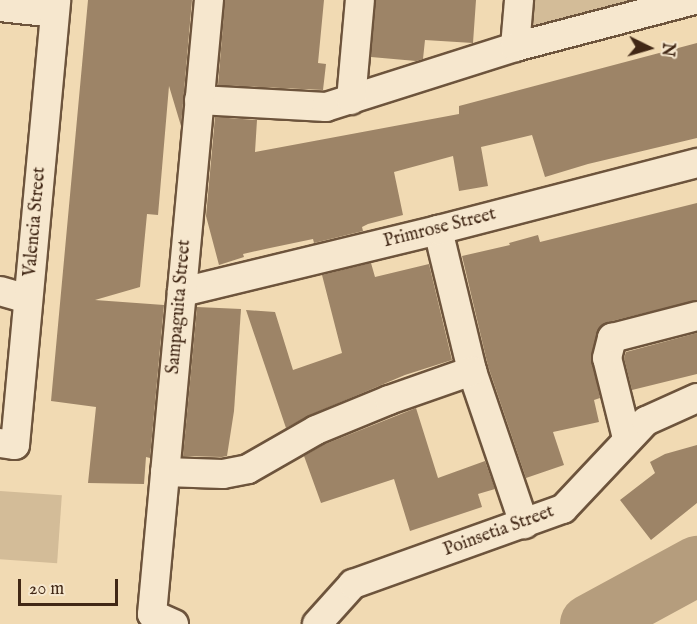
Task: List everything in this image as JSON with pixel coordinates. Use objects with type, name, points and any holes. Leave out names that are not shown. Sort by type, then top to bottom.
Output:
[{"type":"street","name":"Sampaguita Street","points":[[163,619],[165,472],[209,0]]},
{"type":"street","points":[[351,100],[360,0]]},
{"type":"street","points":[[515,47],[519,0]]},
{"type":"street","points":[[200,100],[326,107],[515,47],[682,1]]},
{"type":"street","points":[[0,7],[56,7]]},
{"type":"street","name":"Valencia Street","points":[[7,444],[28,299],[56,7]]},
{"type":"street","name":"Primrose Street","points":[[182,292],[438,230],[697,163]]},
{"type":"street","points":[[438,230],[472,371],[524,524]]},
{"type":"street","points":[[0,291],[28,299]]},
{"type":"street","points":[[627,438],[607,358],[612,338],[697,316]]},
{"type":"street","points":[[165,472],[223,474],[248,469],[316,430],[389,400],[472,371]]},
{"type":"street","name":"Poinsetia Street","points":[[317,624],[353,584],[524,524],[562,508],[627,438],[646,421],[697,398]]},
{"type":"shaded area","points":[[530,0],[639,0],[527,31]]},
{"type":"shaded area","points":[[0,491],[62,495],[57,563],[0,559]]},
{"type":"building","points":[[88,0],[192,0],[181,126],[169,86],[158,215],[147,214],[140,287],[95,300],[164,305],[150,458],[146,457],[144,484],[88,483],[96,407],[51,401]]},
{"type":"building","points":[[225,0],[324,0],[318,63],[326,64],[323,90],[218,85]]},
{"type":"building","points":[[376,0],[476,0],[473,43],[425,40],[423,59],[416,61],[371,57]]},
{"type":"building","points":[[697,43],[697,138],[588,164],[545,177],[532,135],[481,147],[488,186],[459,191],[453,156],[394,172],[403,215],[368,224],[362,227],[363,231],[314,243],[313,239],[243,254],[244,257],[219,265],[206,216],[215,117],[257,120],[255,152],[459,114],[459,106]]},
{"type":"building","points":[[697,203],[697,300],[608,322],[600,327],[591,355],[600,398],[594,400],[599,422],[553,432],[564,465],[526,478],[488,366],[462,256],[510,245],[509,243],[538,235],[540,242]]},
{"type":"building","points":[[371,263],[375,277],[429,264],[452,360],[405,375],[310,415],[286,428],[246,310],[275,312],[293,370],[342,353],[322,275]]},
{"type":"building","points":[[197,307],[241,309],[234,411],[227,456],[222,457],[183,456]]},
{"type":"building","points":[[697,333],[697,374],[632,390],[624,358],[626,352]]},
{"type":"building","points":[[416,408],[438,478],[485,461],[495,489],[478,494],[482,507],[410,531],[394,479],[321,503],[304,456],[323,445]]},
{"type":"building","points":[[697,445],[697,503],[651,540],[620,500],[655,473],[650,462],[665,454]]},
{"type":"waterway","points":[[590,624],[697,566]]}]
